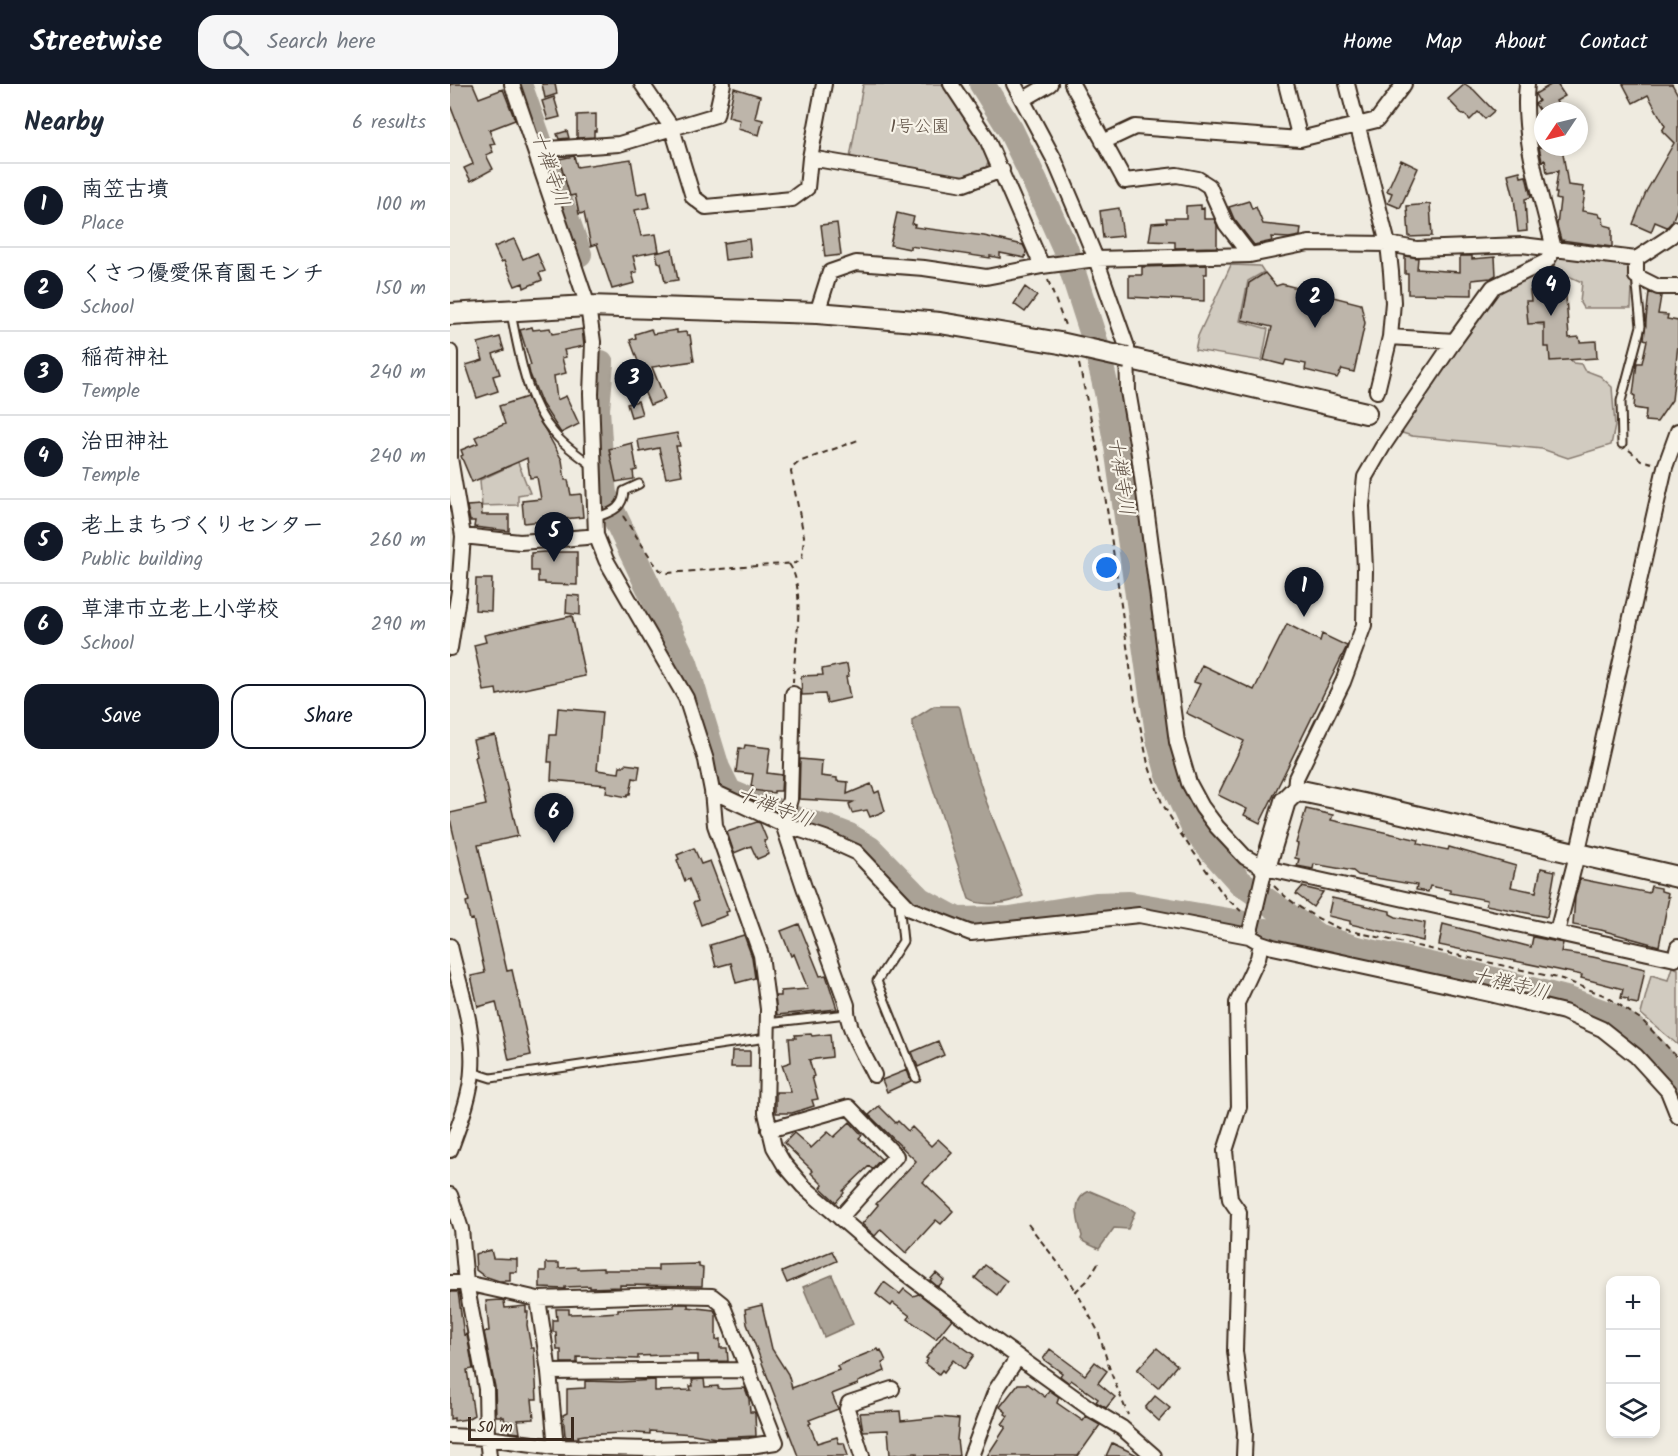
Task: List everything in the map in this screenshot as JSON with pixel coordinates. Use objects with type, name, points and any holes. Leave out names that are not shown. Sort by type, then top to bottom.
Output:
[{"type":"street","points":[[512,84],[588,306],[593,342],[591,394],[596,535],[606,560],[686,698],[706,760],[715,825],[761,955],[768,1009],[765,1099],[774,1147],[784,1164],[803,1186],[896,1266],[1018,1357],[1092,1410],[1122,1428],[1154,1456]]},
{"type":"street","points":[[642,84],[672,128],[693,197],[706,207],[792,199],[807,188],[810,158],[824,84]]},
{"type":"street","points":[[537,152],[548,149],[619,144],[716,116],[723,84]]},
{"type":"street","points":[[951,84],[986,137],[1048,265]]},
{"type":"street","points":[[1014,84],[1055,161],[1096,259],[1127,347],[1128,391],[1177,742],[1189,783],[1202,807],[1217,827],[1263,876],[1557,932],[1675,959],[1678,947]]},
{"type":"street","points":[[1024,99],[1050,84]]},
{"type":"street","points":[[1072,84],[1125,181],[1177,175],[1198,179],[1209,186],[1226,224],[1250,255]]},
{"type":"street","points":[[1286,84],[1300,139]]},
{"type":"street","points":[[1347,84],[1388,244],[1393,302],[1390,337],[1377,391]]},
{"type":"street","points":[[1103,142],[1135,127],[1300,139],[1377,120],[1404,84]]},
{"type":"street","points":[[1244,1456],[1245,1432],[1235,1351],[1239,1212],[1230,1199],[1225,1150],[1239,1107],[1237,1003],[1258,958],[1261,944],[1252,924],[1263,876],[1285,801],[1295,791],[1296,778],[1343,682],[1364,625],[1365,569],[1362,506],[1365,477],[1454,340],[1493,286],[1547,261],[1554,249],[1529,134],[1525,99],[1527,84]]},
{"type":"street","points":[[810,158],[964,184],[1002,170]]},
{"type":"street","points":[[817,313],[830,272],[856,262],[924,268],[986,277],[1048,265],[1096,259],[1250,255],[1309,243],[1388,244],[1416,249],[1522,245],[1636,259],[1667,240],[1678,228]]},
{"type":"street","points":[[1636,259],[1636,276],[1658,287],[1678,287]]},
{"type":"street","points":[[450,314],[588,306],[817,313],[1063,335],[1127,358],[1366,413]]},
{"type":"street","points":[[1390,337],[1454,340]]},
{"type":"street","points":[[450,352],[450,458],[463,536],[454,590],[450,648]]},
{"type":"street","points":[[1557,932],[1577,855],[1665,467],[1678,431]]},
{"type":"street","points":[[463,536],[520,542],[596,535]]},
{"type":"street","points":[[793,694],[790,799],[785,818],[804,887],[847,1005],[847,1014],[874,1075]]},
{"type":"street","points":[[712,791],[785,818],[856,852],[910,909],[971,933],[1139,915],[1252,924]]},
{"type":"street","points":[[1295,791],[1340,799],[1678,877]]},
{"type":"street","points":[[1261,944],[1564,1012],[1602,1029],[1636,1056],[1668,1091],[1678,1116]]},
{"type":"street","points":[[450,946],[472,1050],[472,1072],[450,1150]]},
{"type":"street","points":[[769,1130],[849,1107],[896,1156],[840,1218]]},
{"type":"street","points":[[450,1195],[461,1229],[466,1283],[486,1389],[489,1456]]},
{"type":"street","points":[[450,1283],[466,1283],[538,1299],[712,1296],[722,1304],[777,1442],[750,1446],[651,1449],[556,1447],[487,1438],[450,1437]]},
{"type":"street","points":[[538,1299],[549,1372],[556,1447]]},
{"type":"street","points":[[971,1456],[996,1390],[1018,1357]]},
{"type":"street","points":[[549,1372],[749,1370]]},
{"type":"street","points":[[862,1456],[847,1409],[849,1403],[892,1389]]},
{"type":"lane","points":[[1622,444],[1621,401],[1641,327],[1636,276]]},
{"type":"lane","points":[[510,310],[522,366],[538,410],[554,434],[593,466]]},
{"type":"lane","points":[[595,518],[616,510],[623,500],[624,491],[639,484]]},
{"type":"lane","points":[[899,899],[903,941],[877,981],[916,1078]]},
{"type":"lane","points":[[767,1023],[847,1014]]},
{"type":"lane","points":[[472,1072],[491,1078],[767,1038]]},
{"type":"path","points":[[1048,265],[1063,335]]},
{"type":"path","points":[[1077,359],[1100,461],[1135,701],[1148,765],[1162,803],[1178,830],[1225,897],[1252,924]]},
{"type":"path","points":[[616,510],[629,523],[654,563],[660,570],[668,573],[796,563],[802,559],[805,545],[792,468],[799,462],[861,439]]},
{"type":"path","points":[[1622,444],[1641,460],[1665,467]]},
{"type":"path","points":[[789,564],[794,572],[799,609],[793,694]]},
{"type":"path","points":[[1263,876],[1286,897],[1310,914],[1338,928],[1562,979],[1606,996],[1642,1020],[1678,1058]]},
{"type":"path","points":[[1028,1224],[1062,1268],[1098,1331],[1114,1382],[1129,1417]]},
{"type":"path","points":[[1076,1292],[1087,1281],[1098,1263]]},
{"type":"green space","name":"1号公園","points":[[865,84],[944,84],[978,137],[989,159],[985,170],[959,178],[850,158]]},
{"type":"green space","points":[[1559,257],[1633,266],[1631,308],[1583,308],[1580,303],[1582,282],[1566,275],[1560,292],[1533,313],[1537,324],[1562,329],[1565,351],[1573,363],[1581,364],[1584,370],[1600,376],[1612,387],[1615,426],[1611,445],[1568,458],[1542,449],[1412,436],[1399,432],[1488,298],[1500,287]]},
{"type":"green space","points":[[1231,265],[1260,266],[1264,272],[1248,281],[1240,321],[1268,329],[1262,361],[1195,350],[1198,336]]},
{"type":"green space","points":[[515,455],[530,493],[518,495],[518,505],[482,506],[480,480],[510,466],[509,457]]},
{"type":"green space","points":[[1672,967],[1678,969],[1678,1045],[1641,1014],[1651,975],[1668,980]]},
{"type":"shaded area","points":[[934,706],[960,708],[970,752],[986,801],[1023,896],[1017,899],[988,904],[969,899],[912,724],[912,720]]},
{"type":"shaded area","points":[[1090,1191],[1135,1212],[1128,1229],[1114,1228],[1099,1249],[1081,1239],[1078,1204],[1084,1194]]},
{"type":"shaded area","points":[[832,1275],[853,1324],[824,1337],[803,1287]]},
{"type":"building","points":[[450,84],[473,84],[479,98],[503,89],[515,120],[489,130],[495,144],[490,145],[493,152],[486,155],[493,169],[471,181],[464,168],[473,164],[450,105]]},
{"type":"building","points":[[542,84],[555,84],[557,94],[545,98]]},
{"type":"building","points":[[1465,84],[1494,111],[1485,119],[1478,112],[1470,120],[1448,99]]},
{"type":"building","points":[[1552,84],[1557,84],[1565,96],[1557,102],[1538,102],[1535,94]]},
{"type":"building","points":[[1623,84],[1672,84],[1678,95],[1678,206],[1672,222],[1667,227],[1655,222],[1651,232],[1633,224],[1646,192],[1674,143],[1662,131],[1665,126],[1648,95],[1633,103]]},
{"type":"building","points":[[734,88],[760,96],[755,118],[763,120],[759,135],[738,129],[740,120],[728,117]]},
{"type":"building","points":[[554,97],[560,117],[548,120],[542,101]]},
{"type":"building","points":[[596,114],[594,137],[577,138],[577,115]]},
{"type":"building","points":[[567,131],[569,138],[559,139],[557,134]]},
{"type":"building","points":[[574,156],[577,167],[631,159],[637,194],[647,192],[650,207],[635,210],[641,236],[656,234],[659,251],[633,256],[637,272],[632,273],[635,283],[612,289],[597,244],[591,246],[584,213],[579,214],[575,195],[570,196],[559,159]]},
{"type":"building","points":[[1541,156],[1563,156],[1568,185],[1584,187],[1582,211],[1599,214],[1603,218],[1604,225],[1612,227],[1612,247],[1561,240],[1557,226],[1560,200],[1556,199],[1557,193],[1555,193],[1558,171],[1547,173],[1545,160],[1542,161]]},
{"type":"building","points":[[1401,160],[1418,168],[1400,208],[1388,203],[1392,193],[1387,191]]},
{"type":"building","points":[[1520,171],[1521,177],[1526,176],[1531,197],[1525,199],[1527,231],[1518,232],[1514,198],[1508,174]]},
{"type":"building","points":[[1249,201],[1252,209],[1256,207],[1263,224],[1301,228],[1300,236],[1271,237],[1272,241],[1254,245],[1234,219],[1229,207]]},
{"type":"building","points":[[1430,204],[1432,236],[1409,237],[1407,206]]},
{"type":"building","points":[[1201,205],[1201,209],[1204,208],[1204,219],[1214,219],[1217,225],[1217,247],[1175,248],[1175,242],[1149,241],[1152,223],[1167,222],[1166,218],[1186,218],[1186,206]]},
{"type":"building","points":[[1119,208],[1123,236],[1103,238],[1100,211]]},
{"type":"building","points":[[897,213],[914,217],[912,224],[915,225],[914,227],[984,236],[1023,245],[1026,251],[1025,258],[1000,253],[1000,258],[990,256],[990,258],[890,245]]},
{"type":"building","points":[[837,223],[841,255],[825,257],[821,225]]},
{"type":"building","points":[[514,239],[523,259],[537,253],[545,271],[539,273],[542,280],[524,288],[523,283],[515,286],[504,261],[501,262],[494,247]]},
{"type":"building","points":[[749,239],[751,257],[725,260],[723,243]]},
{"type":"building","points":[[672,249],[678,280],[665,282],[661,263],[658,262],[656,253]]},
{"type":"building","points":[[1405,256],[1418,258],[1417,269],[1460,272],[1460,256],[1472,256],[1472,259],[1495,257],[1496,275],[1491,278],[1472,280],[1472,295],[1408,294]]},
{"type":"building","points":[[1207,265],[1207,274],[1204,274],[1204,301],[1129,297],[1129,275],[1142,275],[1142,267]]},
{"type":"building","points":[[1265,273],[1276,286],[1282,284],[1361,304],[1365,323],[1354,372],[1342,369],[1337,378],[1305,370],[1306,364],[1286,360],[1284,365],[1264,360],[1272,327],[1242,320],[1249,283]]},
{"type":"building","points":[[1565,284],[1569,338],[1579,337],[1580,342],[1596,341],[1597,358],[1550,361],[1549,347],[1544,347],[1544,323],[1528,324],[1526,301],[1531,301],[1530,291]]},
{"type":"building","points":[[1025,287],[1037,296],[1025,312],[1014,304]]},
{"type":"building","points":[[1649,292],[1661,296],[1658,314],[1668,315],[1667,319],[1678,321],[1678,345],[1672,400],[1657,422],[1645,421],[1646,410],[1634,408],[1635,396],[1633,395],[1637,363],[1642,363],[1647,340],[1644,339]]},
{"type":"building","points":[[532,327],[533,330],[550,328],[552,334],[582,329],[584,346],[564,350],[566,357],[562,358],[566,373],[554,376],[557,400],[566,396],[579,424],[561,433],[542,404],[530,374],[528,366],[531,365],[520,330]]},
{"type":"building","points":[[651,329],[653,334],[677,330],[677,333],[686,332],[690,335],[694,361],[652,367],[665,399],[650,405],[641,384],[645,380],[630,340],[636,338],[635,334]]},
{"type":"building","points":[[500,337],[504,350],[493,354],[500,374],[493,376],[498,391],[477,398],[466,365],[483,360],[478,343]]},
{"type":"building","points":[[527,397],[562,460],[565,480],[568,480],[571,495],[581,494],[583,517],[524,523],[522,501],[541,499],[537,477],[530,478],[527,458],[472,482],[461,456],[463,455],[461,450],[478,443],[475,437],[505,424],[499,406]]},
{"type":"building","points":[[638,401],[642,414],[631,417],[627,404]]},
{"type":"building","points":[[677,433],[680,446],[676,446],[682,475],[666,478],[659,448],[640,452],[638,440]]},
{"type":"building","points":[[632,443],[637,470],[633,471],[634,479],[616,482],[609,449]]},
{"type":"building","points":[[481,505],[482,515],[509,515],[509,531],[474,527],[475,521],[470,521],[467,506]]},
{"type":"building","points":[[577,552],[577,585],[538,582],[538,571],[531,571],[531,553]]},
{"type":"building","points":[[476,579],[492,579],[491,611],[475,610]]},
{"type":"building","points":[[567,595],[580,596],[580,615],[566,613]]},
{"type":"building","points":[[572,616],[585,676],[497,695],[496,689],[484,691],[474,645],[486,642],[484,635]]},
{"type":"building","points":[[1287,624],[1320,641],[1322,634],[1347,646],[1260,823],[1244,815],[1247,809],[1218,795],[1244,741],[1186,713],[1200,684],[1194,682],[1202,665],[1254,690]]},
{"type":"building","points":[[847,664],[849,676],[846,677],[850,698],[827,703],[825,694],[802,695],[801,676],[823,675],[822,669]]},
{"type":"building","points":[[558,708],[602,712],[597,770],[619,773],[620,766],[625,766],[625,764],[640,766],[638,779],[633,778],[630,794],[627,797],[606,793],[607,785],[551,780],[552,762],[548,762],[550,735],[556,735]]},
{"type":"building","points":[[495,735],[518,836],[478,845],[507,971],[512,970],[531,1055],[509,1060],[496,1002],[478,1007],[471,976],[485,973],[473,919],[470,920],[466,902],[469,901],[450,819],[450,813],[486,805],[473,740]]},
{"type":"building","points":[[745,745],[770,748],[767,773],[782,775],[781,791],[774,791],[774,793],[752,790],[753,774],[736,772],[739,748],[744,749]]},
{"type":"building","points":[[800,759],[822,761],[821,776],[848,782],[847,794],[871,784],[875,793],[879,791],[885,811],[870,817],[867,810],[852,813],[849,804],[853,802],[799,799]]},
{"type":"building","points":[[1306,809],[1333,815],[1331,820],[1419,840],[1418,844],[1448,850],[1449,847],[1516,866],[1511,887],[1536,892],[1541,868],[1555,871],[1547,917],[1486,905],[1487,900],[1450,893],[1450,890],[1430,886],[1428,892],[1416,890],[1417,885],[1358,875],[1353,871],[1314,864],[1313,869],[1297,866],[1299,859],[1295,858],[1298,844],[1296,843]]},
{"type":"building","points":[[760,823],[767,840],[764,841],[769,854],[757,859],[751,846],[734,853],[727,832]]},
{"type":"building","points":[[694,848],[701,864],[710,861],[729,911],[726,912],[727,915],[701,925],[693,903],[698,901],[689,879],[685,881],[677,860],[679,859],[677,855]]},
{"type":"building","points":[[1580,879],[1649,893],[1651,886],[1661,888],[1661,891],[1668,893],[1659,946],[1573,925],[1575,897]]},
{"type":"building","points":[[1302,887],[1323,892],[1313,907],[1296,894]]},
{"type":"building","points":[[1332,898],[1390,911],[1390,914],[1396,917],[1425,923],[1423,941],[1350,924],[1350,921],[1328,916]]},
{"type":"building","points":[[799,924],[820,976],[826,975],[837,1009],[777,1015],[775,996],[781,996],[781,991],[808,989],[794,954],[791,956],[781,931]]},
{"type":"building","points":[[1443,924],[1531,947],[1533,937],[1563,943],[1561,952],[1645,969],[1638,1004],[1621,998],[1623,989],[1581,978],[1582,975],[1439,945]]},
{"type":"building","points":[[744,935],[752,957],[755,978],[736,983],[731,963],[716,967],[710,945]]},
{"type":"building","points":[[811,1034],[812,1036],[830,1034],[832,1057],[809,1060],[818,1099],[812,1100],[814,1106],[792,1113],[776,1113],[776,1092],[791,1092],[782,1065],[791,1062],[789,1038],[796,1038],[795,1035]]},
{"type":"building","points":[[938,1041],[944,1055],[918,1067],[912,1052]]},
{"type":"building","points":[[732,1051],[750,1051],[750,1067],[731,1067]]},
{"type":"building","points":[[907,1070],[911,1081],[887,1092],[882,1080]]},
{"type":"building","points":[[879,1106],[908,1131],[912,1127],[931,1146],[938,1139],[952,1152],[923,1182],[953,1211],[941,1224],[936,1220],[906,1253],[881,1229],[875,1236],[862,1224],[878,1205],[876,1204],[916,1161],[869,1115]]},
{"type":"building","points":[[850,1122],[862,1135],[859,1138],[881,1159],[872,1169],[869,1166],[843,1191],[844,1193],[836,1202],[821,1188],[823,1185],[811,1173],[813,1171],[784,1143],[794,1133],[811,1148],[828,1132],[834,1137]]},
{"type":"building","points":[[491,1250],[493,1258],[517,1259],[517,1272],[510,1272],[510,1281],[499,1281],[484,1276],[476,1270],[475,1254]]},
{"type":"building","points":[[832,1251],[837,1261],[787,1283],[782,1272]]},
{"type":"building","points":[[546,1263],[559,1263],[559,1268],[603,1268],[603,1270],[658,1270],[658,1265],[699,1264],[699,1267],[703,1268],[702,1286],[620,1285],[620,1287],[540,1288],[540,1271],[546,1271]]},
{"type":"building","points":[[985,1265],[1007,1281],[997,1295],[975,1278]]},
{"type":"building","points":[[936,1273],[944,1280],[938,1287],[930,1280]]},
{"type":"building","points":[[884,1282],[900,1294],[904,1289],[913,1296],[919,1294],[952,1319],[936,1339],[908,1319],[910,1316],[893,1303],[891,1306],[876,1294]]},
{"type":"building","points":[[450,1292],[458,1292],[464,1335],[467,1334],[473,1369],[467,1370],[474,1415],[467,1419],[454,1421],[454,1418],[450,1419]]},
{"type":"building","points":[[486,1301],[504,1301],[505,1308],[526,1306],[531,1348],[534,1348],[537,1399],[532,1399],[534,1419],[518,1420],[520,1433],[510,1432],[508,1421],[505,1422],[504,1417],[496,1416],[495,1387],[484,1332],[489,1331]]},
{"type":"building","points":[[674,1304],[688,1304],[688,1307],[714,1310],[716,1340],[720,1339],[720,1348],[727,1348],[728,1361],[698,1362],[698,1355],[664,1355],[638,1356],[638,1359],[577,1357],[577,1363],[561,1363],[561,1350],[557,1350],[556,1332],[553,1332],[553,1320],[557,1320],[556,1309],[569,1309],[569,1314],[603,1313],[618,1312],[618,1309],[674,1307]]},
{"type":"building","points":[[762,1305],[772,1349],[788,1374],[792,1388],[839,1370],[837,1366],[878,1349],[881,1350],[886,1361],[882,1363],[885,1371],[832,1394],[838,1409],[809,1420],[817,1443],[837,1437],[839,1443],[844,1443],[848,1456],[798,1456],[747,1324],[745,1309]]},
{"type":"building","points":[[944,1334],[974,1355],[964,1369],[953,1360],[944,1372],[942,1370],[939,1374],[925,1364],[928,1359],[926,1358]]},
{"type":"building","points":[[1157,1348],[1177,1365],[1158,1388],[1137,1370]]},
{"type":"building","points":[[1050,1349],[1085,1375],[1095,1362],[1107,1371],[1098,1383],[1115,1397],[1106,1408],[1096,1402],[1098,1399],[1071,1380],[1069,1383],[1060,1376],[1062,1373],[1043,1359]]},
{"type":"building","points":[[704,1379],[705,1387],[745,1388],[750,1412],[755,1414],[756,1436],[716,1438],[650,1431],[650,1434],[637,1432],[585,1435],[578,1436],[579,1438],[567,1438],[565,1435],[563,1415],[567,1413],[567,1389],[585,1388],[585,1381],[655,1380],[655,1391],[691,1390],[692,1380]]},
{"type":"building","points":[[1018,1384],[1028,1384],[1045,1397],[1049,1390],[1059,1397],[1057,1403],[1083,1421],[1086,1417],[1100,1425],[1078,1456],[987,1456],[1006,1427],[1002,1424],[1008,1416],[1000,1407]]},
{"type":"building","points":[[1155,1396],[1170,1408],[1159,1421],[1145,1408]]},
{"type":"building","points":[[900,1411],[901,1421],[940,1417],[959,1419],[957,1439],[959,1456],[917,1456],[917,1453],[890,1455],[888,1430],[863,1431],[860,1413]]},
{"type":"building","points":[[1112,1443],[1139,1456],[1106,1456]]},
{"type":"waterway","name":"十禅寺川","points":[[519,84],[579,254]]},
{"type":"waterway","name":"十禅寺川","points":[[982,84],[1010,129],[1065,248],[1095,341],[1117,447],[1159,739],[1168,772],[1195,830],[1240,882],[1317,936]]},
{"type":"waterway","name":"十禅寺川","points":[[601,363],[597,409],[604,494],[685,663],[717,768],[729,792],[795,819],[849,836],[870,849],[920,900],[957,920],[1010,919],[1096,905],[1129,904],[1240,923]]},
{"type":"waterway","name":"十禅寺川","points":[[1265,931],[1317,936],[1357,949],[1471,974],[1566,999],[1610,1015],[1633,1029],[1655,1051],[1678,1080]]},
{"type":"place","name":"治田神社","points":[[1551,316]]},
{"type":"place","name":"くさつ優愛保育園モンチ","points":[[1315,328]]},
{"type":"place","name":"稲荷神社","points":[[634,409]]},
{"type":"place","name":"老上まちづくりセンター","points":[[554,562]]},
{"type":"place","name":"南笠古墳","points":[[1304,617]]},
{"type":"place","name":"草津市立老上小学校","points":[[554,843]]}]
